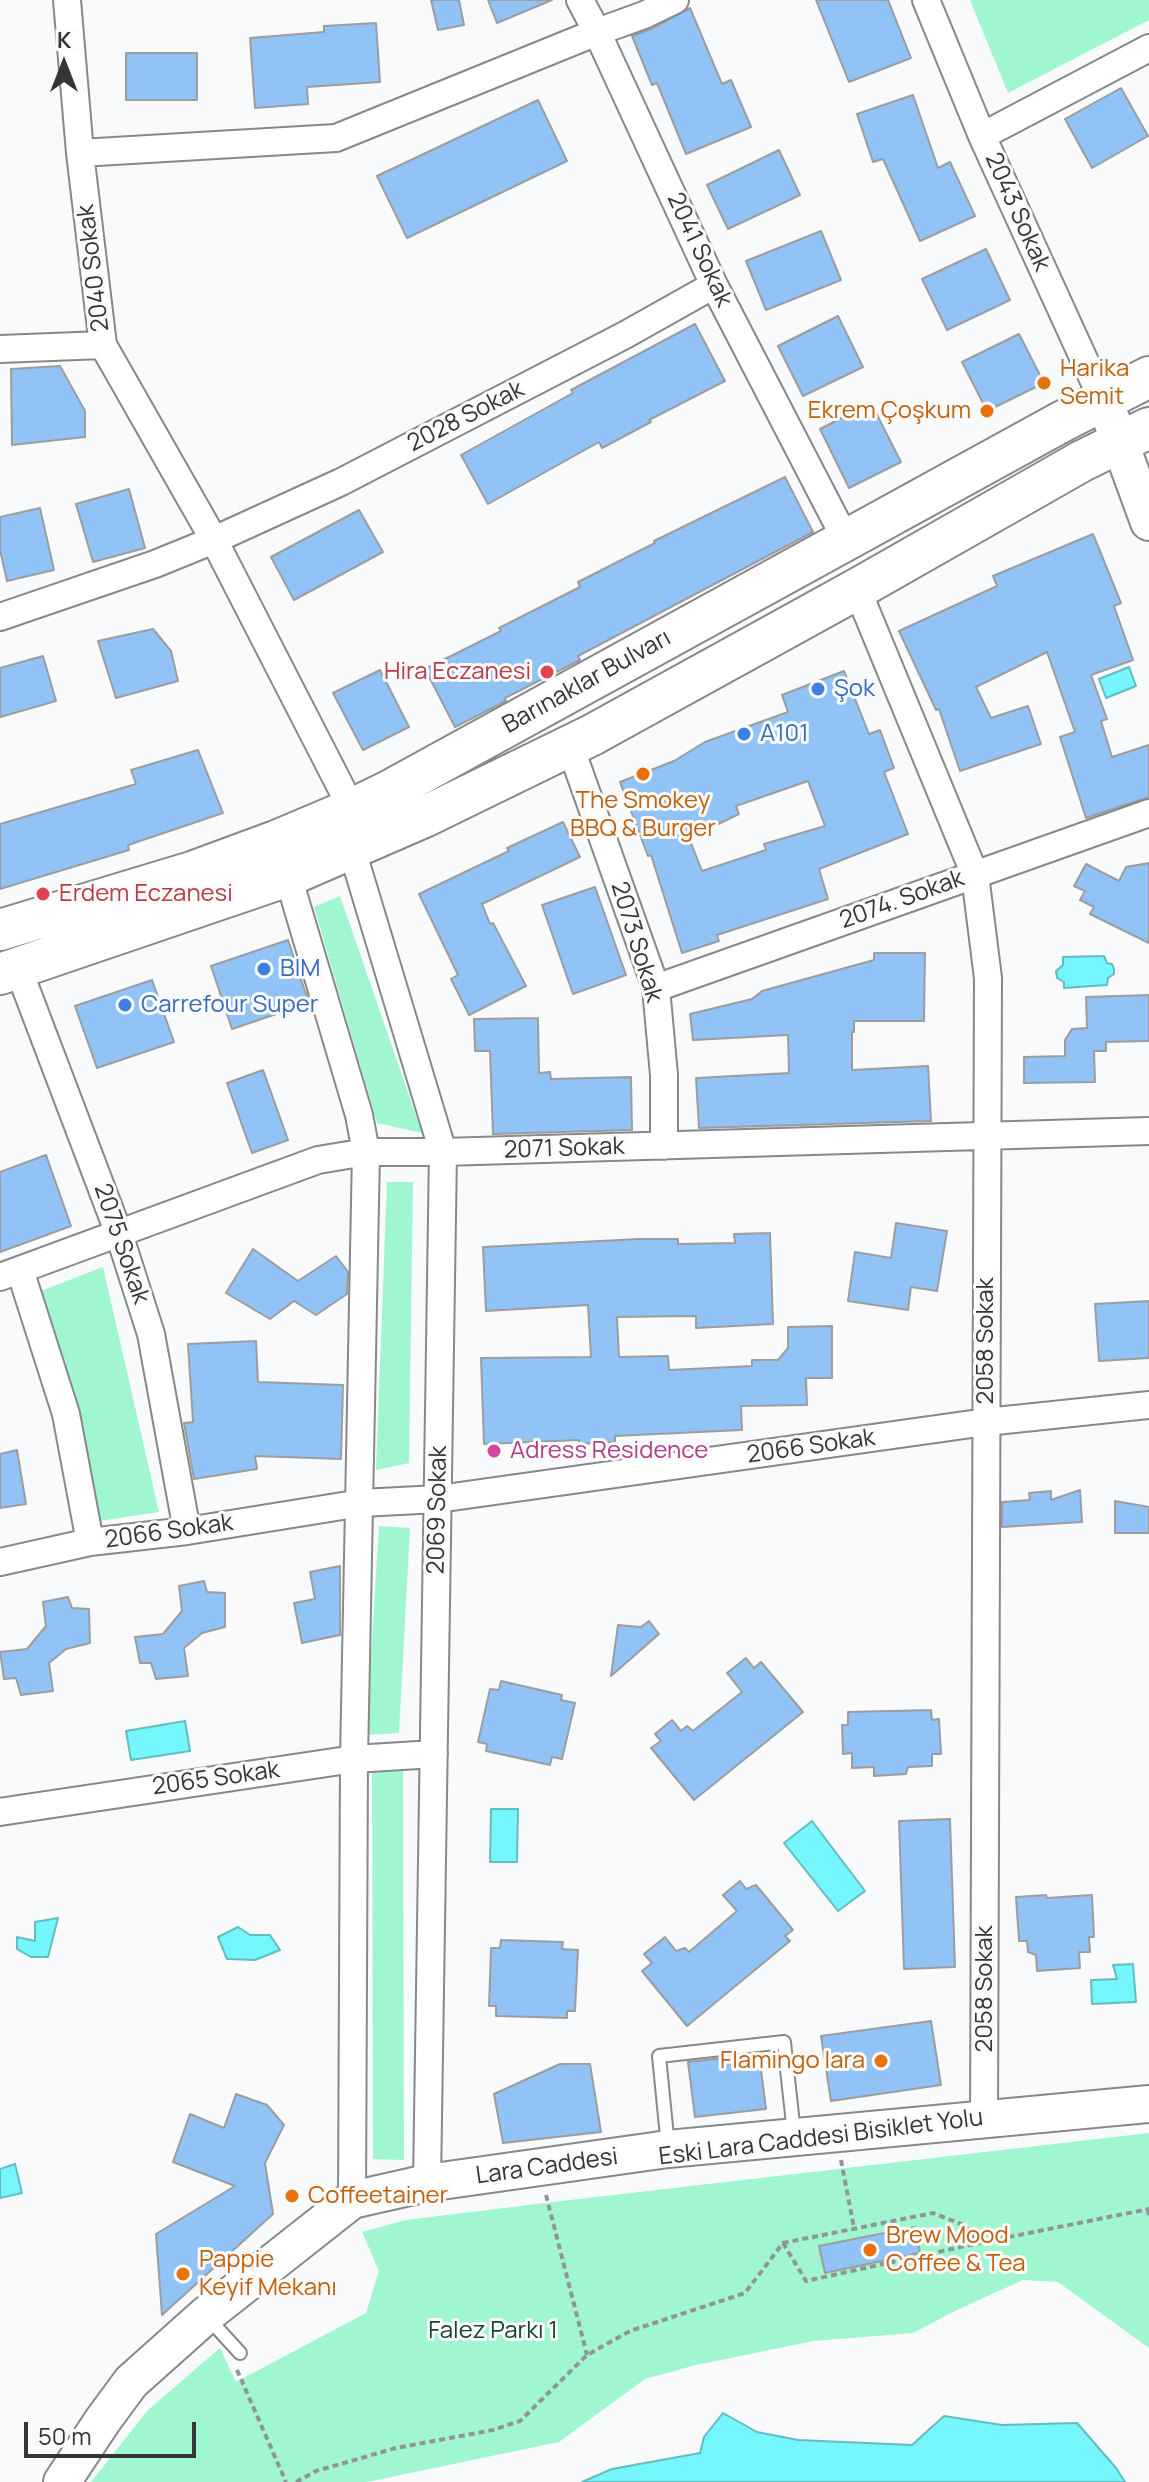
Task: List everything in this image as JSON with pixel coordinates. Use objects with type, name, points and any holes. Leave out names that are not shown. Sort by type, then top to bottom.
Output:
[{"type":"main road","name":"Barınaklar Bulvarı","points":[[9,971],[288,876],[352,850],[570,746],[857,589],[1082,461],[1121,423],[1149,377]]},
{"type":"main road","name":"Barınaklar Bulvarı","points":[[0,930],[192,872],[352,809],[846,540],[1121,423]]},
{"type":"street","name":"2040 Sokak","points":[[67,0],[80,153],[103,345],[214,540],[352,809]]},
{"type":"street","name":"2041 Sokak","points":[[580,0],[714,285],[846,540]]},
{"type":"street","points":[[80,153],[336,138],[675,0]]},
{"type":"street","name":"2043 Sokak","points":[[926,0],[982,136],[1121,423]]},
{"type":"street","points":[[982,136],[1149,48]]},
{"type":"street","name":"2028 Sokak","points":[[214,540],[341,482],[625,335],[714,285]]},
{"type":"street","points":[[0,349],[103,345]]},
{"type":"street","points":[[1121,423],[1149,522]]},
{"type":"street","points":[[0,617],[155,564],[214,540]]},
{"type":"street","name":"2058 Sokak","points":[[857,589],[975,875],[988,978],[984,2118]]},
{"type":"street","name":"2073 Sokak","points":[[570,746],[656,988],[664,1075],[664,1146]]},
{"type":"street","name":"2074. Sokak","points":[[656,988],[1149,813]]},
{"type":"street","name":"2069 Sokak","points":[[352,850],[443,1152],[427,2183]]},
{"type":"street","points":[[288,876],[359,1115],[366,1152],[354,1759],[352,2200]]},
{"type":"street","name":"2075 Sokak","points":[[9,971],[119,1234],[151,1334],[187,1531]]},
{"type":"street","name":"2071 Sokak","points":[[10,1273],[318,1160],[366,1152],[1149,1131]]},
{"type":"street","points":[[10,1273],[66,1414],[90,1542]]},
{"type":"street","name":"2066 Sokak","points":[[0,1562],[90,1542],[187,1531],[361,1503],[438,1499],[986,1422],[1149,1405]]},
{"type":"street","name":"2065 Sokak","points":[[0,1812],[354,1759],[434,1754]]},
{"type":"street","name":"Lara Caddesi","points":[[62,2482],[131,2382],[206,2315],[352,2200],[427,2183],[668,2149],[1149,2104]]},
{"type":"lane","points":[[668,2149],[659,2056],[784,2042],[795,2137]]},
{"type":"lane","points":[[206,2315],[236,2356]]},
{"type":"path","points":[[840,2154],[854,2228]]},
{"type":"path","points":[[544,2188],[587,2355]]},
{"type":"path","points":[[783,2243],[806,2281],[1148,2209],[1149,2217]]},
{"type":"path","points":[[296,2482],[316,2471],[396,2448],[493,2430],[520,2421],[587,2355],[630,2331],[745,2293],[783,2243],[933,2213],[964,2225],[979,2243]]},
{"type":"path","points":[[236,2356],[286,2482]]},
{"type":"green space","points":[[970,0],[1149,0],[1149,20],[1008,93]]},
{"type":"green space","points":[[340,896],[422,1133],[377,1123],[314,907]]},
{"type":"green space","points":[[387,1182],[413,1182],[409,1463],[376,1470]]},
{"type":"green space","points":[[103,1267],[159,1512],[93,1522],[36,1293]]},
{"type":"green space","points":[[379,1526],[410,1528],[399,1733],[366,1735]]},
{"type":"green space","points":[[403,1770],[404,2160],[373,2159],[372,1773]]},
{"type":"green space","name":"Falez Parkı 1","points":[[1149,2133],[1149,2348],[1058,2282],[1023,2280],[913,2333],[814,2341],[696,2365],[645,2379],[559,2442],[367,2482],[91,2482],[148,2410],[220,2348],[236,2382],[366,2313],[379,2271],[362,2232],[406,2220]]},
{"type":"water","points":[[1129,667],[1136,686],[1106,698],[1099,679]]},
{"type":"water","points":[[1104,956],[1114,969],[1107,985],[1064,988],[1064,982],[1057,978],[1056,971],[1063,965],[1063,957]]},
{"type":"water","points":[[185,1721],[190,1751],[131,1760],[126,1731]]},
{"type":"water","points":[[491,1809],[518,1809],[517,1862],[490,1862]]},
{"type":"water","points":[[812,1821],[865,1891],[838,1911],[784,1843]]},
{"type":"water","points":[[58,1918],[48,1957],[31,1957],[17,1949],[17,1937],[35,1941],[35,1922]]},
{"type":"water","points":[[238,1927],[250,1935],[270,1935],[280,1950],[255,1960],[227,1959],[218,1937]]},
{"type":"water","points":[[1133,1964],[1136,2002],[1092,2004],[1091,1980],[1117,1979],[1113,1965]]},
{"type":"water","points":[[15,2164],[22,2193],[0,2198],[0,2169]]},
{"type":"water","points":[[723,2413],[757,2432],[798,2440],[912,2445],[944,2416],[1002,2425],[1077,2423],[1125,2482],[582,2482],[612,2469],[700,2453],[704,2437]]},
{"type":"building","points":[[431,0],[459,0],[464,25],[438,30]]},
{"type":"building","points":[[488,0],[552,0],[497,23]]},
{"type":"building","points":[[816,0],[888,0],[911,58],[849,82]]},
{"type":"building","points":[[690,8],[722,84],[731,80],[751,127],[686,154],[657,83],[652,85],[632,36]]},
{"type":"building","points":[[376,23],[380,82],[307,87],[308,104],[255,108],[250,38],[324,32],[324,26]]},
{"type":"building","points":[[126,53],[197,53],[197,100],[126,100]]},
{"type":"building","points":[[1121,88],[1148,136],[1092,168],[1065,119]]},
{"type":"building","points":[[913,95],[938,168],[950,162],[975,216],[920,241],[883,159],[873,162],[857,114]]},
{"type":"building","points":[[538,100],[567,161],[407,238],[377,176]]},
{"type":"building","points":[[779,150],[800,195],[728,229],[707,185]]},
{"type":"building","points":[[821,231],[841,280],[766,310],[746,261]]},
{"type":"building","points":[[986,249],[1010,300],[947,330],[922,279]]},
{"type":"building","points":[[838,316],[863,367],[803,396],[778,346]]},
{"type":"building","points":[[695,324],[725,381],[602,448],[599,442],[488,504],[461,455],[573,393],[571,390]]},
{"type":"building","points":[[1019,334],[1044,383],[987,411],[962,362]]},
{"type":"building","points":[[60,366],[85,411],[85,437],[12,445],[11,369]]},
{"type":"building","points":[[871,403],[901,462],[849,488],[820,429]]},
{"type":"building","points":[[785,477],[813,532],[578,656],[580,660],[455,727],[425,669],[580,587],[578,582],[654,541]]},
{"type":"building","points":[[129,489],[145,548],[93,562],[76,504]]},
{"type":"building","points":[[40,508],[54,570],[7,581],[0,550],[0,517]]},
{"type":"building","points":[[359,510],[383,552],[294,600],[271,557]]},
{"type":"building","points":[[1093,534],[1121,603],[1114,606],[1133,660],[1091,675],[1107,719],[1101,721],[1112,757],[1149,745],[1149,797],[1086,818],[1060,737],[1075,732],[1047,652],[976,687],[991,718],[1028,706],[1041,744],[960,771],[939,709],[936,710],[899,631],[997,586],[993,576]]},
{"type":"building","points":[[153,629],[171,651],[178,681],[116,698],[98,641]]},
{"type":"building","points":[[43,656],[56,701],[0,717],[0,668]]},
{"type":"building","points":[[380,670],[409,727],[363,750],[333,693]]},
{"type":"building","points":[[844,671],[869,734],[880,730],[894,768],[884,772],[908,834],[819,869],[828,899],[717,935],[719,941],[682,953],[651,855],[648,856],[620,782],[674,761],[705,742],[788,712],[782,695]],"holes":[[[808,781],[825,826],[764,844],[766,850],[702,871],[689,838],[739,814],[736,806]]]},
{"type":"building","points":[[198,750],[223,813],[128,845],[129,850],[0,889],[0,824],[136,784],[131,770]]},
{"type":"building","points":[[563,822],[580,857],[482,904],[490,924],[493,923],[526,986],[469,1015],[451,979],[458,975],[419,894]]},
{"type":"building","points":[[1149,863],[1149,943],[1090,914],[1094,907],[1080,900],[1085,891],[1074,886],[1086,864],[1119,881],[1126,867]]},
{"type":"building","points":[[595,887],[626,975],[573,994],[542,905]]},
{"type":"building","points":[[288,940],[309,1003],[232,1029],[211,966]]},
{"type":"building","points":[[874,953],[925,953],[924,1021],[854,1021],[852,1070],[928,1066],[931,1121],[699,1128],[696,1078],[789,1073],[788,1035],[693,1040],[690,1014],[752,999],[762,991],[874,960]]},
{"type":"building","points":[[152,980],[174,1042],[97,1068],[75,1006]]},
{"type":"building","points":[[1149,995],[1149,1041],[1106,1042],[1106,1051],[1094,1051],[1095,1082],[1024,1083],[1024,1057],[1065,1056],[1065,1040],[1072,1029],[1087,1028],[1086,997]]},
{"type":"building","points":[[538,1018],[539,1073],[550,1072],[551,1079],[631,1077],[632,1130],[493,1134],[490,1051],[475,1051],[474,1019]]},
{"type":"building","points":[[263,1070],[288,1140],[252,1153],[227,1083]]},
{"type":"building","points":[[46,1155],[71,1226],[0,1252],[0,1172]]},
{"type":"building","points":[[896,1223],[947,1231],[937,1291],[911,1287],[908,1310],[848,1301],[855,1252],[891,1258]]},
{"type":"building","points":[[770,1233],[773,1324],[696,1328],[696,1316],[617,1317],[619,1357],[668,1356],[669,1370],[752,1366],[752,1360],[778,1360],[788,1348],[788,1327],[832,1326],[832,1378],[806,1378],[807,1405],[741,1406],[742,1430],[615,1436],[615,1442],[579,1444],[579,1440],[484,1444],[481,1358],[591,1357],[588,1305],[486,1311],[483,1247],[639,1239],[678,1239],[678,1244],[735,1243],[734,1234]]},
{"type":"building","points":[[253,1249],[298,1281],[336,1256],[348,1272],[347,1294],[316,1315],[294,1301],[270,1319],[226,1293]]},
{"type":"building","points":[[1149,1301],[1149,1358],[1099,1361],[1095,1304]]},
{"type":"building","points":[[256,1341],[258,1382],[343,1385],[341,1459],[255,1456],[257,1469],[194,1479],[184,1423],[193,1422],[188,1344]]},
{"type":"building","points":[[17,1450],[26,1504],[0,1508],[0,1454]]},
{"type":"building","points":[[1080,1490],[1082,1522],[1002,1527],[1002,1502],[1030,1500],[1029,1493],[1051,1491],[1051,1500]]},
{"type":"building","points":[[1115,1501],[1149,1507],[1149,1533],[1115,1533]]},
{"type":"building","points":[[340,1566],[340,1635],[302,1643],[294,1603],[315,1599],[310,1572]]},
{"type":"building","points":[[204,1581],[207,1592],[225,1593],[225,1627],[202,1633],[184,1648],[188,1676],[156,1679],[151,1663],[140,1663],[135,1637],[163,1634],[182,1611],[179,1586]]},
{"type":"building","points":[[68,1597],[72,1608],[89,1609],[90,1643],[66,1649],[49,1663],[53,1691],[21,1695],[16,1678],[4,1679],[0,1652],[27,1649],[46,1626],[43,1602]]},
{"type":"building","points":[[649,1621],[659,1634],[611,1676],[618,1625],[641,1627]]},
{"type":"building","points":[[746,1658],[754,1668],[761,1662],[803,1712],[694,1800],[651,1748],[661,1741],[655,1734],[672,1720],[681,1731],[687,1726],[693,1731],[742,1692],[727,1673]]},
{"type":"building","points":[[501,1681],[562,1695],[561,1700],[575,1703],[562,1759],[552,1757],[550,1765],[486,1751],[487,1744],[478,1742],[490,1689],[499,1690]]},
{"type":"building","points":[[931,1710],[932,1720],[939,1719],[941,1754],[932,1754],[932,1766],[908,1767],[906,1774],[874,1776],[874,1767],[852,1768],[852,1753],[843,1754],[842,1725],[848,1725],[848,1712]]},
{"type":"building","points":[[950,1819],[955,1967],[904,1969],[899,1821]]},
{"type":"building","points":[[740,1881],[746,1889],[756,1885],[793,1930],[785,1936],[790,1941],[687,2026],[642,1971],[652,1963],[644,1954],[665,1937],[676,1951],[685,1948],[689,1952],[737,1911],[723,1895]]},
{"type":"building","points":[[1046,1895],[1047,1898],[1092,1895],[1094,1937],[1089,1937],[1090,1952],[1079,1952],[1080,1968],[1037,1971],[1036,1955],[1028,1952],[1027,1941],[1019,1941],[1016,1897]]},
{"type":"building","points":[[501,1940],[563,1942],[562,1949],[578,1950],[575,2011],[567,2011],[567,2018],[496,2016],[496,2006],[489,2006],[491,1948],[500,1948]]},
{"type":"building","name":"Flamingo lara","points":[[931,2021],[941,2085],[831,2101],[821,2036]]},
{"type":"building","points":[[759,2054],[766,2109],[695,2117],[688,2062]]},
{"type":"building","points":[[560,2064],[590,2064],[601,2132],[503,2143],[494,2094]]},
{"type":"building","points":[[236,2094],[267,2105],[284,2125],[265,2163],[273,2214],[162,2315],[156,2234],[235,2186],[173,2162],[190,2114],[224,2128]]},
{"type":"building","name":"Brew Mood Coffee & Tea","points":[[915,2227],[920,2253],[825,2273],[819,2246]]},
{"type":"place","name":"Harika Semit","points":[[1044,383]]},
{"type":"place","name":"Ekrem Çoşkum","points":[[987,411]]},
{"type":"place","name":"Hira Eczanesi","points":[[547,672]]},
{"type":"place","name":"Şok","points":[[818,689]]},
{"type":"place","name":"A101","points":[[744,734]]},
{"type":"place","name":"The Smokey BBQ & Burger","points":[[643,774]]},
{"type":"place","name":"Erdem Eczanesi","points":[[43,894]]},
{"type":"place","name":"BIM","points":[[264,969]]},
{"type":"place","name":"Carrefour Super","points":[[125,1005]]},
{"type":"place","name":"Adress Residence","points":[[494,1451]]},
{"type":"place","name":"Flamingo lara","points":[[881,2061]]},
{"type":"place","name":"Coffeetainer","points":[[292,2196]]},
{"type":"place","name":"Brew Mood Coffee & Tea","points":[[870,2250]]},
{"type":"place","name":"Pappie Keyif Mekanı","points":[[183,2274]]}]
